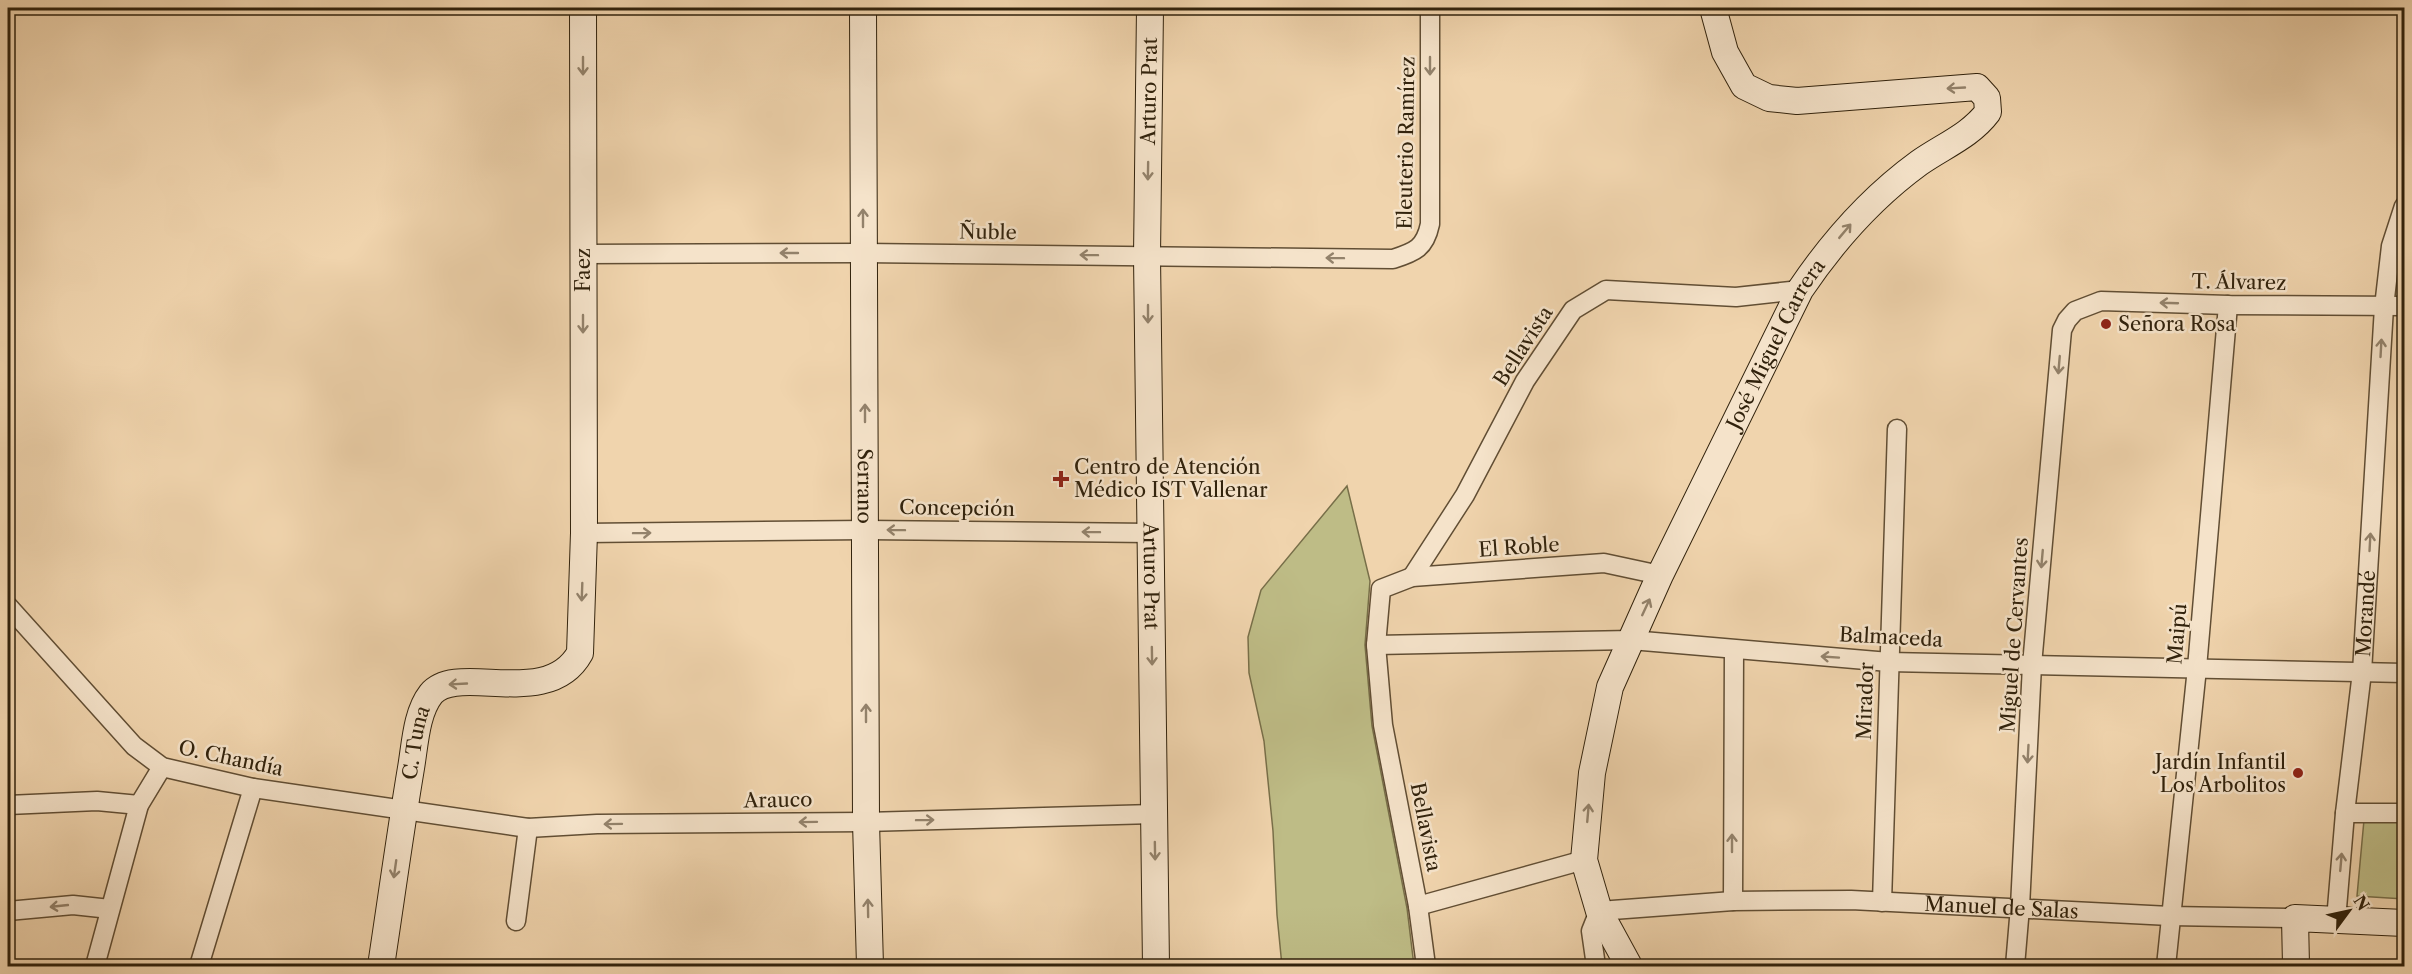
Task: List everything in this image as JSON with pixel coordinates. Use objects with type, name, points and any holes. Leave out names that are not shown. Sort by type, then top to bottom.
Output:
[{"type":"main road","name":"Faez","points":[[583,8],[584,533]]},
{"type":"main road","name":"Serrano","points":[[863,8],[866,822],[870,966]]},
{"type":"main road","name":"Arturo Prat","points":[[1150,8],[1147,256],[1156,966]]},
{"type":"main road","name":"José Miguel Carrera","points":[[1629,966],[1599,911],[1584,860],[1592,773],[1610,687],[1660,575],[1800,290],[1821,259],[1861,212],[1919,163],[1979,124],[1988,112],[1987,98],[1977,87],[1797,101],[1769,98],[1744,86],[1725,52],[1713,8]]},
{"type":"main road","name":"C. Tuna","points":[[381,966],[420,716],[432,692],[449,684],[536,682],[558,676],[573,666],[580,653],[584,533]]},
{"type":"main road","name":"Manuel de Salas","points":[[2295,918],[2404,923]]},
{"type":"main road","points":[[2295,918],[2296,966]]},
{"type":"street","name":"Eleuterio Ramírez","points":[[1393,259],[1410,254],[1426,241],[1430,224],[1430,8]]},
{"type":"street","name":"Morandé","points":[[2336,920],[2345,813],[2362,672],[2384,306],[2391,246],[2404,206]]},
{"type":"street","name":"Ñuble","points":[[583,254],[863,253],[1393,259]]},
{"type":"street","name":"Bellavista","points":[[1412,578],[1465,495],[1525,381],[1573,310],[1606,290],[1736,297],[1800,290]]},
{"type":"street","name":"T. Álvarez","points":[[2075,311],[2101,301],[2228,305],[2404,306]]},
{"type":"street","name":"Maipú","points":[[2166,966],[2197,668],[2228,305]]},
{"type":"street","name":"Miguel de Cervantes","points":[[2015,966],[2032,665],[2062,330],[2075,311]]},
{"type":"street","name":"Mirador","points":[[1882,902],[1898,429]]},
{"type":"street","name":"Concepción","points":[[584,533],[866,530],[1150,533]]},
{"type":"street","name":"El Roble","points":[[1381,589],[1412,578],[1604,563],[1660,575]]},
{"type":"street","name":"Bellavista","points":[[1381,589],[1376,645],[1383,724],[1418,906],[1426,966]]},
{"type":"street","name":"O. Chandía","points":[[8,606],[134,746],[162,766],[253,788],[404,811]]},
{"type":"street","name":"Balmaceda","points":[[1376,645],[1631,640],[1889,662],[2404,673]]},
{"type":"street","points":[[1733,901],[1734,650]]},
{"type":"street","points":[[95,966],[139,805],[162,766]]},
{"type":"street","points":[[200,966],[253,788]]},
{"type":"street","points":[[8,805],[97,801],[139,805]]},
{"type":"street","name":"Arauco","points":[[404,811],[528,828],[597,824],[866,822],[1154,814]]},
{"type":"street","points":[[2345,813],[2404,813]]},
{"type":"street","points":[[516,921],[528,828]]},
{"type":"street","points":[[1418,906],[1584,860]]},
{"type":"street","name":"Manuel de Salas","points":[[1599,911],[1733,901],[1882,902],[2170,916],[2295,918]]},
{"type":"street","points":[[8,911],[73,905],[110,909]]},
{"type":"street","points":[[1596,966],[1591,931],[1599,911]]},
{"type":"shaded area","points":[[1347,486],[1370,581],[1365,645],[1372,726],[1407,908],[1414,966],[1282,966],[1264,741],[1249,673],[1248,637],[1261,590]]},
{"type":"shaded area","points":[[2404,819],[2404,899],[2357,896],[2364,820]]},
{"type":"place","name":"Señora Rosa","points":[[2106,324]]},
{"type":"place","name":"Centro de Atención Médico IST Vallenar","points":[[1061,479]]},
{"type":"place","name":"Jardín Infantil Los Arbolitos","points":[[2298,773]]}]
